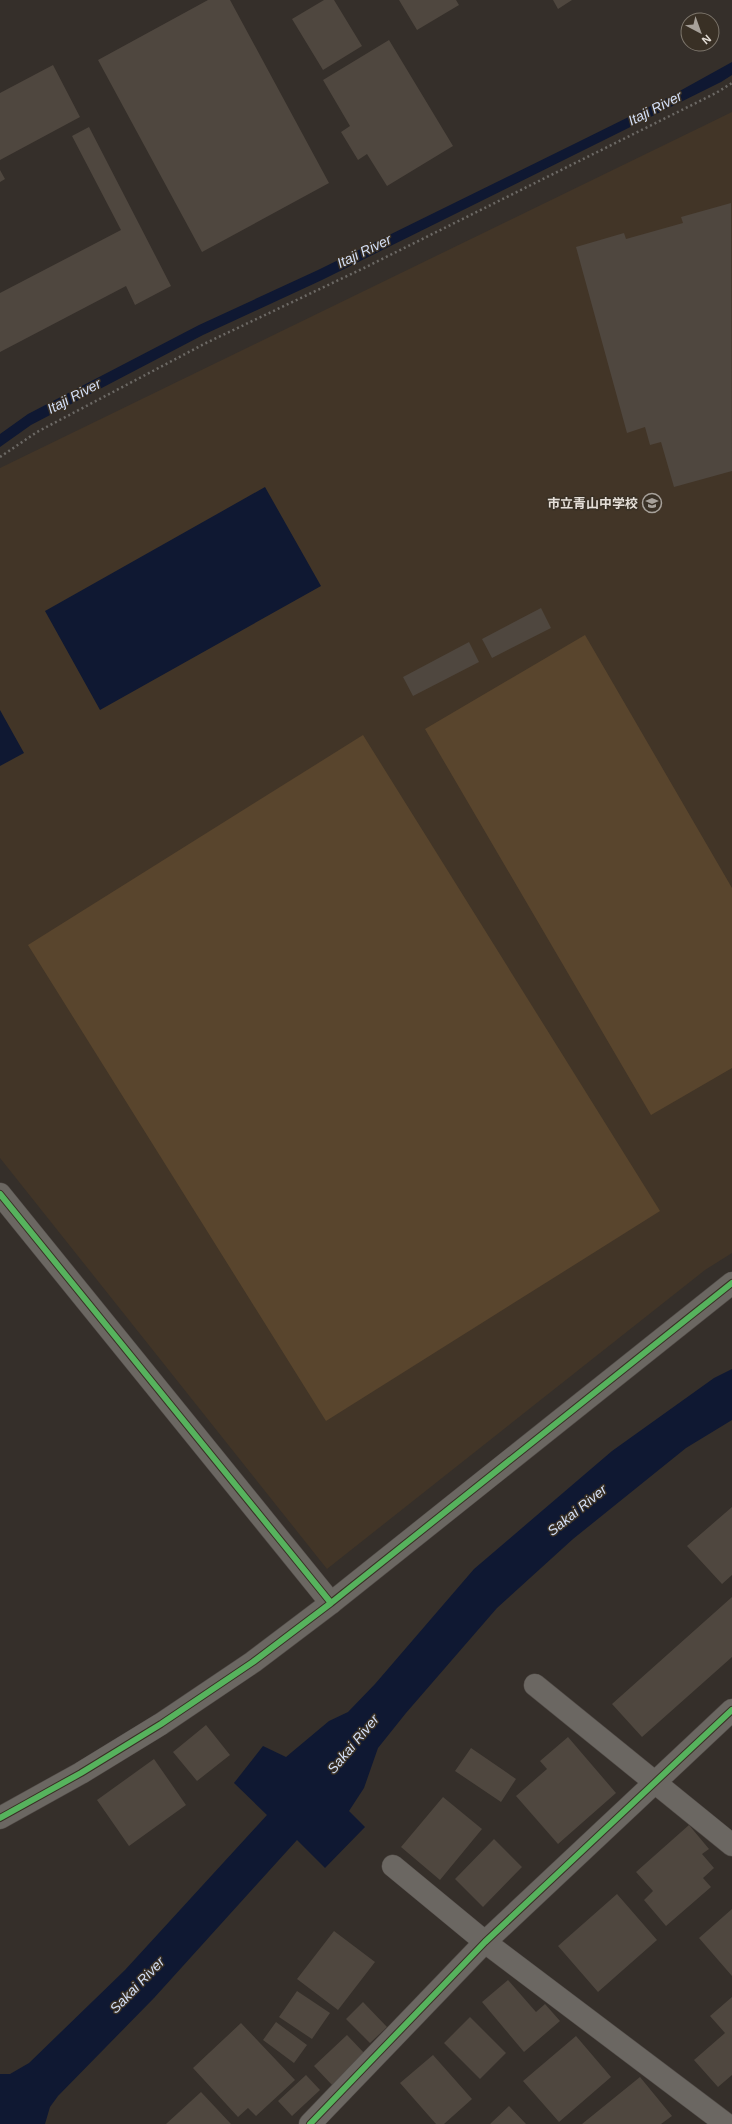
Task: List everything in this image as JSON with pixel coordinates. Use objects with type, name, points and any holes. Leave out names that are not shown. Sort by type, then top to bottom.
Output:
[{"type":"street","points":[[0,1194],[331,1603]]},
{"type":"street","points":[[0,1818],[81,1773],[160,1724],[253,1662],[331,1603],[732,1283]]},
{"type":"street","points":[[535,1685],[732,1845]]},
{"type":"street","points":[[310,2124],[485,1942],[654,1781],[732,1710]]},
{"type":"street","points":[[393,1866],[485,1942],[726,2124]]},
{"type":"path","points":[[0,457],[37,432],[206,343],[364,268],[716,93],[732,83]]},
{"type":"shaded area","points":[[732,112],[732,1253],[705,1270],[327,1569],[0,1158],[0,468]]},
{"type":"shaded area","points":[[585,635],[732,888],[732,1068],[651,1115],[425,729]]},
{"type":"shaded area","points":[[363,735],[660,1211],[326,1421],[28,945]]},
{"type":"water","name":"Itaji River","points":[[732,62],[732,75],[721,82],[322,280],[203,335],[31,425],[0,447],[0,434],[28,414],[199,325],[318,270],[667,98]]},
{"type":"water","points":[[265,487],[321,586],[100,710],[45,611]]},
{"type":"water","points":[[0,710],[24,753],[0,766]]},
{"type":"water","name":"Sakai River","points":[[732,1369],[732,1420],[686,1448],[573,1539],[497,1608],[406,1713],[378,1748],[364,1788],[349,1811],[365,1827],[325,1868],[297,1840],[154,1998],[58,2096],[50,2107],[45,2124],[0,2124],[0,2074],[10,2074],[29,2063],[125,1970],[267,1815],[234,1783],[263,1746],[286,1757],[329,1721],[348,1712],[375,1684],[474,1569],[612,1451],[714,1378]]},
{"type":"building","points":[[208,0],[230,0],[329,183],[202,252],[98,60]]},
{"type":"building","points":[[324,0],[334,0],[362,46],[323,70],[292,19]]},
{"type":"building","points":[[399,0],[456,0],[459,5],[417,30]]},
{"type":"building","points":[[553,0],[572,0],[558,9]]},
{"type":"building","points":[[389,40],[453,146],[387,186],[367,154],[358,160],[341,132],[350,126],[323,80]]},
{"type":"building","points":[[53,65],[80,117],[0,160],[0,93]]},
{"type":"building","points":[[89,127],[171,286],[135,305],[126,286],[0,352],[0,293],[121,230],[72,136]]},
{"type":"building","points":[[0,170],[5,179],[0,182]]},
{"type":"building","points":[[731,203],[732,471],[674,487],[661,442],[650,445],[645,427],[627,433],[576,247],[624,233],[626,239],[683,223],[681,217]]},
{"type":"building","points":[[541,608],[551,628],[492,658],[482,639]]},
{"type":"building","points":[[469,642],[479,662],[413,696],[403,677]]},
{"type":"building","points":[[732,1507],[732,1575],[722,1584],[687,1546]]},
{"type":"building","points":[[732,1597],[732,1657],[642,1737],[612,1704]]},
{"type":"building","points":[[206,1725],[230,1755],[197,1781],[173,1752]]},
{"type":"building","points":[[568,1737],[616,1793],[558,1844],[516,1796],[547,1769],[540,1761]]},
{"type":"building","points":[[471,1748],[516,1779],[501,1802],[455,1771]]},
{"type":"building","points":[[154,1759],[186,1805],[129,1846],[97,1800]]},
{"type":"building","points":[[443,1797],[482,1829],[440,1880],[401,1847]]},
{"type":"building","points":[[689,1825],[709,1849],[702,1854],[714,1868],[703,1878],[711,1887],[666,1926],[644,1900],[653,1891],[636,1872]]},
{"type":"building","points":[[494,1839],[522,1867],[483,1907],[455,1879]]},
{"type":"building","points":[[617,1894],[657,1940],[598,1992],[558,1946]]},
{"type":"building","points":[[732,1909],[732,1976],[699,1938]]},
{"type":"building","points":[[334,1931],[375,1962],[338,2010],[297,1979]]},
{"type":"building","points":[[508,1980],[536,2012],[545,2004],[560,2021],[524,2052],[482,2002]]},
{"type":"building","points":[[297,1991],[330,2013],[312,2039],[279,2017]]},
{"type":"building","points":[[732,1997],[732,2075],[718,2087],[694,2060],[725,2033],[710,2016]]},
{"type":"building","points":[[363,2002],[387,2027],[370,2043],[346,2019]]},
{"type":"building","points":[[470,2017],[506,2053],[480,2079],[444,2043]]},
{"type":"building","points":[[276,2022],[307,2045],[294,2063],[263,2040]]},
{"type":"building","points":[[241,2023],[295,2080],[256,2116],[248,2108],[238,2117],[193,2068]]},
{"type":"building","points":[[347,2035],[366,2055],[333,2086],[314,2066]]},
{"type":"building","points":[[576,2036],[611,2077],[559,2122],[523,2081]]},
{"type":"building","points":[[433,2055],[472,2099],[444,2124],[436,2124],[400,2083]]},
{"type":"building","points":[[306,2075],[320,2090],[292,2116],[278,2101]]},
{"type":"building","points":[[640,2077],[672,2116],[661,2124],[582,2124]]},
{"type":"building","points":[[201,2092],[231,2124],[166,2124]]},
{"type":"building","points":[[509,2106],[526,2124],[490,2124]]},
{"type":"cycle path","points":[[0,1194],[331,1603]]},
{"type":"cycle path","points":[[0,1818],[81,1773],[161,1724],[253,1662],[331,1603],[732,1283]]},
{"type":"cycle path","points":[[310,2124],[485,1942],[732,1710]]},
{"type":"place","name":"市立青山中学校","points":[[652,503]]}]
